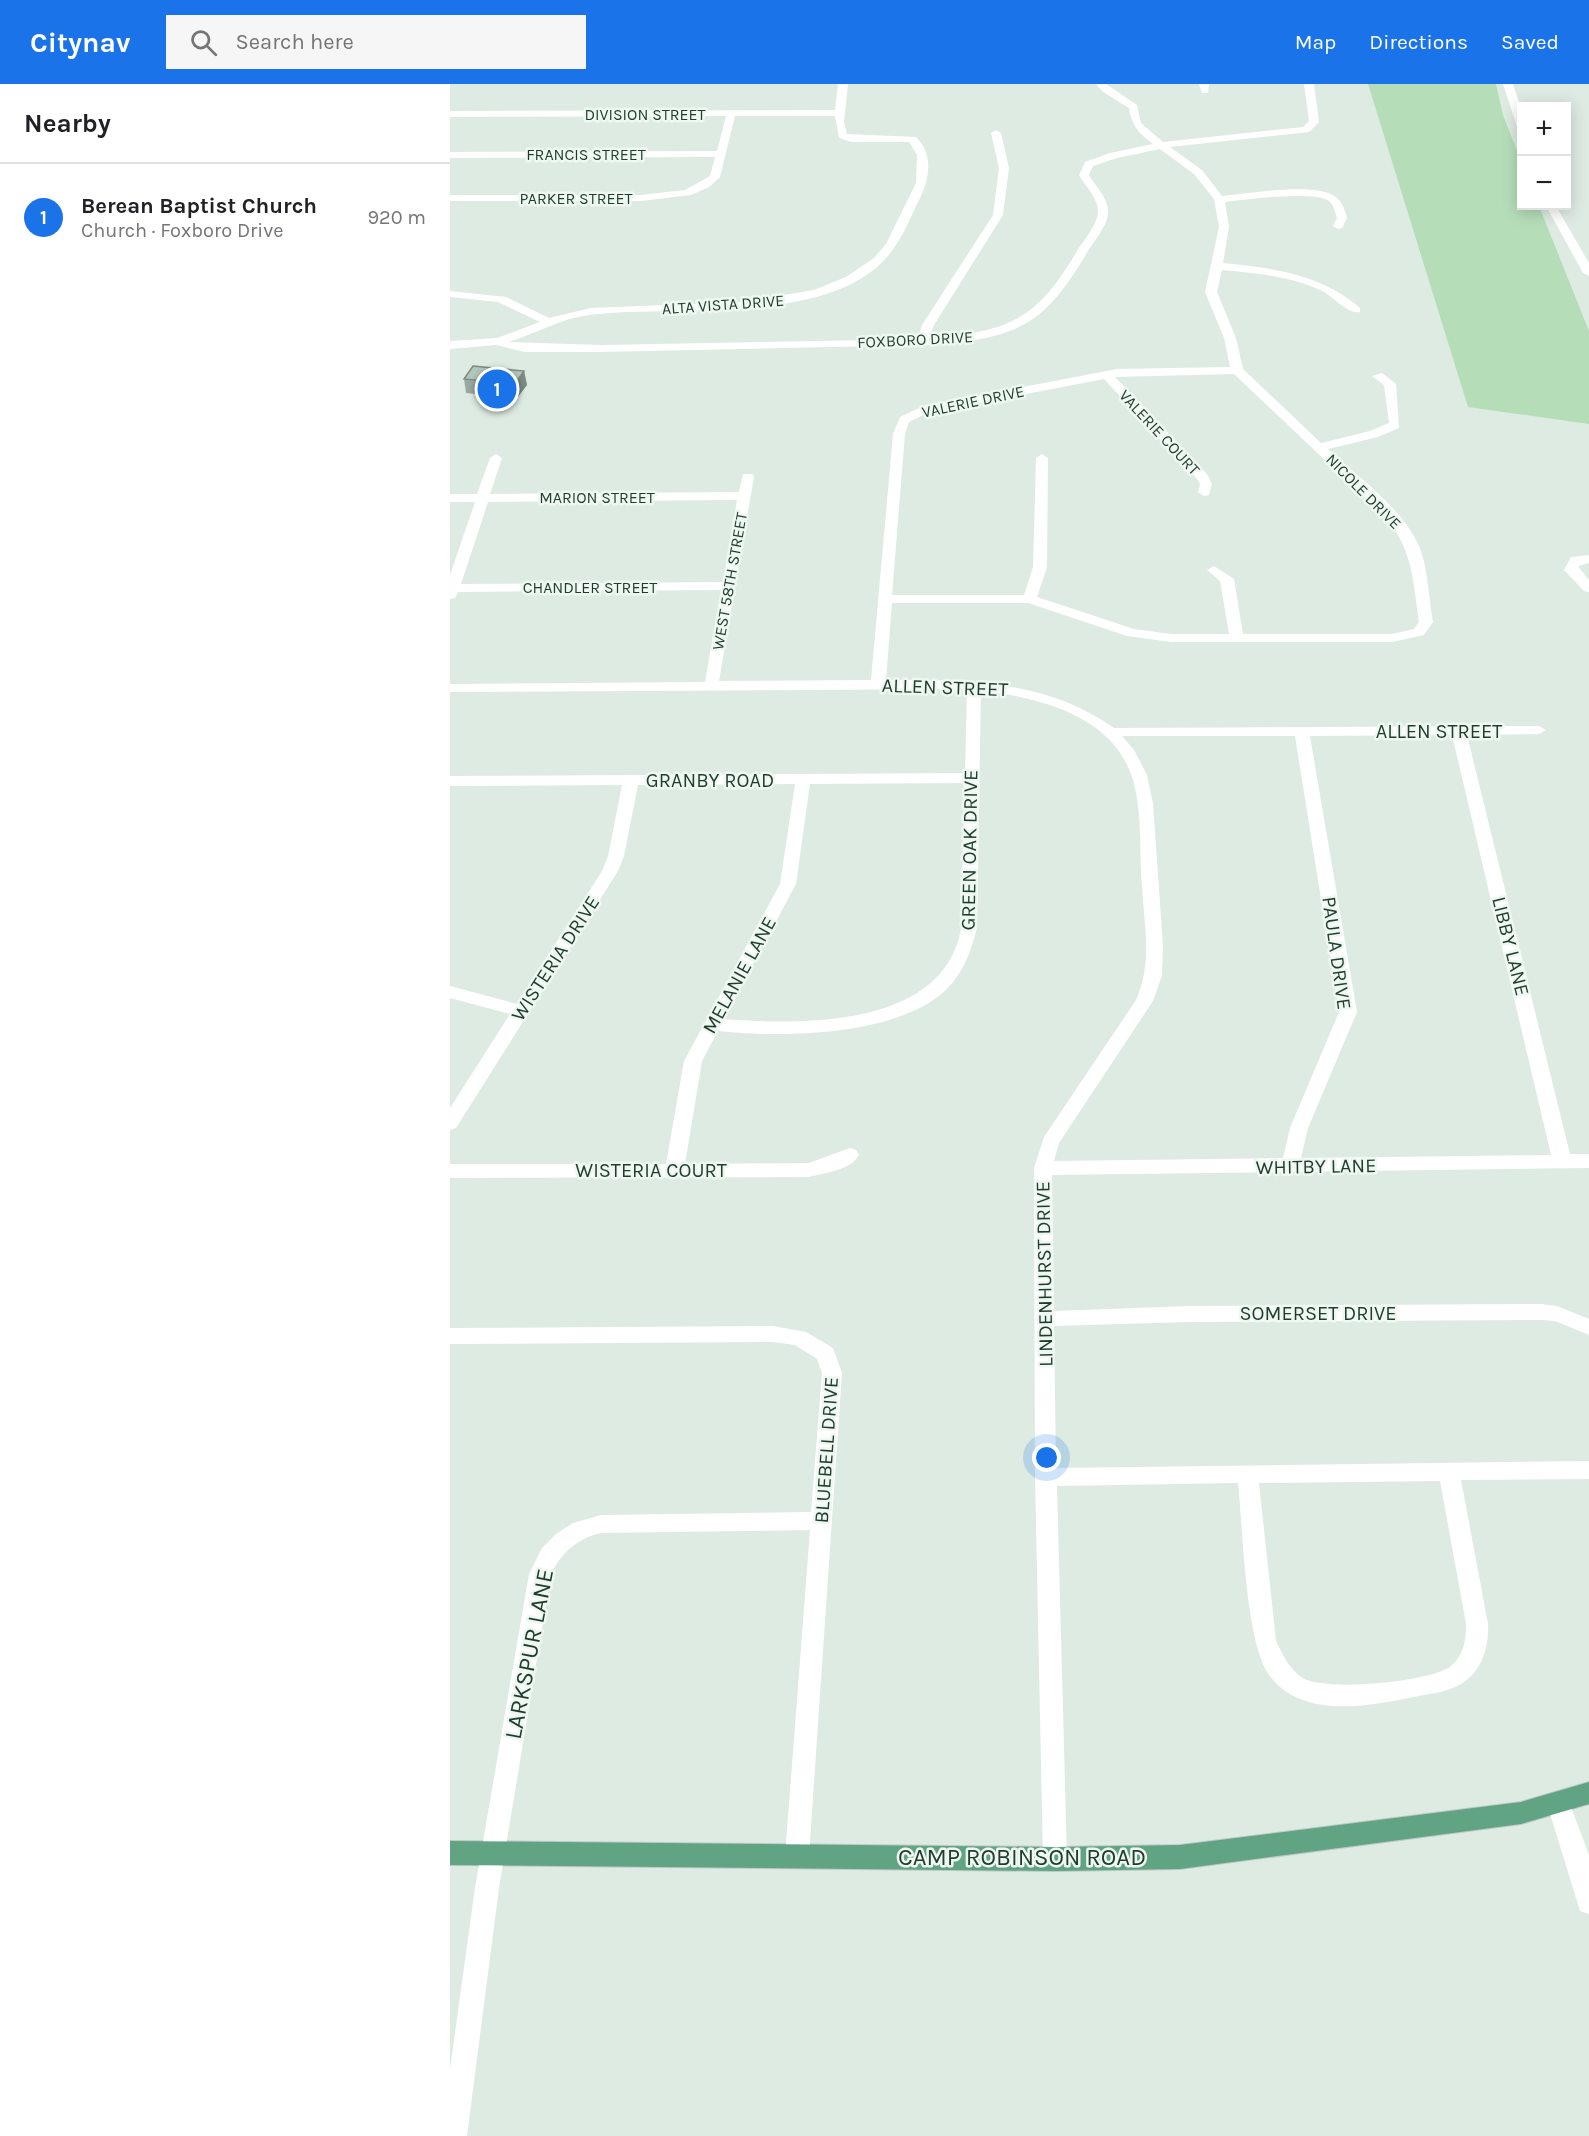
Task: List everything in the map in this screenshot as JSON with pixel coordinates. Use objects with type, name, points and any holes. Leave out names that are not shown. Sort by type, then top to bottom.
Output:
[{"type":"main road","name":"CAMP ROBINSON ROAD","points":[[450,1853],[1055,1859],[1180,1857],[1463,1822],[1559,1804],[1589,1793]]},
{"type":"street","points":[[840,113],[843,84]]},
{"type":"street","points":[[1101,84],[1106,90],[1134,107],[1139,128],[1160,146],[1198,172],[1219,199],[1224,227],[1211,292],[1230,338],[1237,370]]},
{"type":"street","name":"FOXBORO DRIVE","points":[[497,341],[515,347],[552,348],[923,340],[968,337],[1000,330],[1026,320],[1044,308],[1103,217],[1103,204],[1084,175],[1089,164],[1103,158],[1216,137],[1294,133],[1308,129],[1314,122],[1309,84]]},
{"type":"street","points":[[1508,84],[1517,114]]},
{"type":"street","name":"DIVISION STREET","points":[[450,114],[840,113]]},
{"type":"street","name":"ALTA VISTA DRIVE","points":[[497,341],[548,322],[593,310],[699,308],[768,303],[823,289],[853,277],[873,265],[885,254],[922,182],[924,169],[916,142],[909,138],[849,139],[841,134],[840,113]]},
{"type":"street","points":[[722,154],[731,114]]},
{"type":"street","points":[[923,340],[928,325],[998,215],[1004,168],[996,133]]},
{"type":"street","name":"FRANCIS STREET","points":[[450,155],[722,154]]},
{"type":"street","name":"PARKER STREET","points":[[450,198],[660,197],[701,188],[715,177],[722,154]]},
{"type":"street","points":[[1219,199],[1326,195],[1337,204],[1342,218],[1338,226]]},
{"type":"street","points":[[1553,210],[1589,273]]},
{"type":"street","points":[[1217,266],[1295,277],[1334,293],[1356,310]]},
{"type":"street","points":[[450,294],[497,297],[518,304],[548,322]]},
{"type":"street","points":[[450,345],[497,341]]},
{"type":"street","name":"VALERIE DRIVE","points":[[878,684],[900,429],[904,420],[923,410],[1107,375],[1237,370]]},
{"type":"street","name":"NICOLE DRIVE","points":[[885,599],[1029,599],[1131,633],[1171,638],[1392,638],[1419,632],[1426,622],[1415,554],[1406,533],[1237,370]]},
{"type":"street","name":"VALERIE COURT","points":[[1107,375],[1202,477],[1206,484],[1204,492]]},
{"type":"street","points":[[1319,447],[1374,434],[1395,424],[1389,384],[1378,376]]},
{"type":"street","points":[[451,592],[496,458]]},
{"type":"street","points":[[1029,599],[1040,567],[1042,458]]},
{"type":"street","name":"WEST 58TH STREET","points":[[711,686],[748,477]]},
{"type":"street","name":"MARION STREET","points":[[450,498],[744,496]]},
{"type":"street","points":[[1589,559],[1576,560],[1571,566],[1571,570],[1589,588]]},
{"type":"street","points":[[1214,570],[1227,579],[1237,638]]},
{"type":"street","name":"CHANDLER STREET","points":[[451,592],[727,586]]},
{"type":"street","name":"ALLEN STREET","points":[[450,688],[974,685],[1017,690],[1042,697],[1089,718],[1109,732],[1539,730]]},
{"type":"street","name":"GREEN OAK DRIVE","points":[[712,1024],[749,1028],[860,1022],[912,1005],[936,989],[952,973],[966,945],[969,928],[974,685]]},
{"type":"street","name":"PAULA DRIVE","points":[[1291,1166],[1294,1142],[1342,1035],[1348,1012],[1302,731]]},
{"type":"street","name":"LIBBY LANE","points":[[1459,731],[1562,1161]]},
{"type":"street","name":"LINDENHURST DRIVE","points":[[1055,1859],[1046,1477],[1043,1168],[1050,1142],[1144,1001],[1153,978],[1154,949],[1141,781],[1130,757],[1109,732]]},
{"type":"street","name":"GRANBY ROAD","points":[[450,781],[971,778]]},
{"type":"street","name":"MELANIE LANE","points":[[674,1171],[689,1073],[712,1024],[788,884],[802,779]]},
{"type":"street","name":"WISTERIA DRIVE","points":[[450,1123],[610,872],[631,780]]},
{"type":"street","points":[[450,992],[521,1011]]},
{"type":"street","name":"WISTERIA COURT","points":[[450,1171],[809,1170],[833,1164],[850,1155]]},
{"type":"street","name":"WHITBY LANE","points":[[1043,1168],[1589,1161]]},
{"type":"street","name":"SOMERSET DRIVE","points":[[1044,1319],[1189,1314],[1541,1312],[1557,1314],[1589,1327]]},
{"type":"street","name":"BLUEBELL DRIVE","points":[[450,1336],[764,1333],[784,1335],[809,1342],[826,1354],[832,1374],[797,1856]]},
{"type":"street","points":[[1046,1477],[1589,1470]]},
{"type":"street","points":[[1248,1476],[1265,1641],[1269,1657],[1275,1667],[1293,1685],[1316,1694],[1346,1697],[1445,1681],[1456,1676],[1471,1659],[1476,1645],[1477,1624],[1449,1473]]},
{"type":"street","name":"LARKSPUR LANE","points":[[454,2136],[493,1854],[540,1574],[546,1559],[557,1545],[575,1532],[601,1524],[821,1521]]},
{"type":"street","points":[[1559,1804],[1577,1855],[1589,1902]]},
{"type":"green space","points":[[1368,84],[1496,84],[1503,115],[1517,151],[1517,210],[1541,210],[1589,331],[1589,424],[1468,407]]},
{"type":"building","points":[[473,366],[524,371],[515,384],[464,379]]},
{"type":"place","name":"Berean Baptist Church","points":[[497,389]]}]
